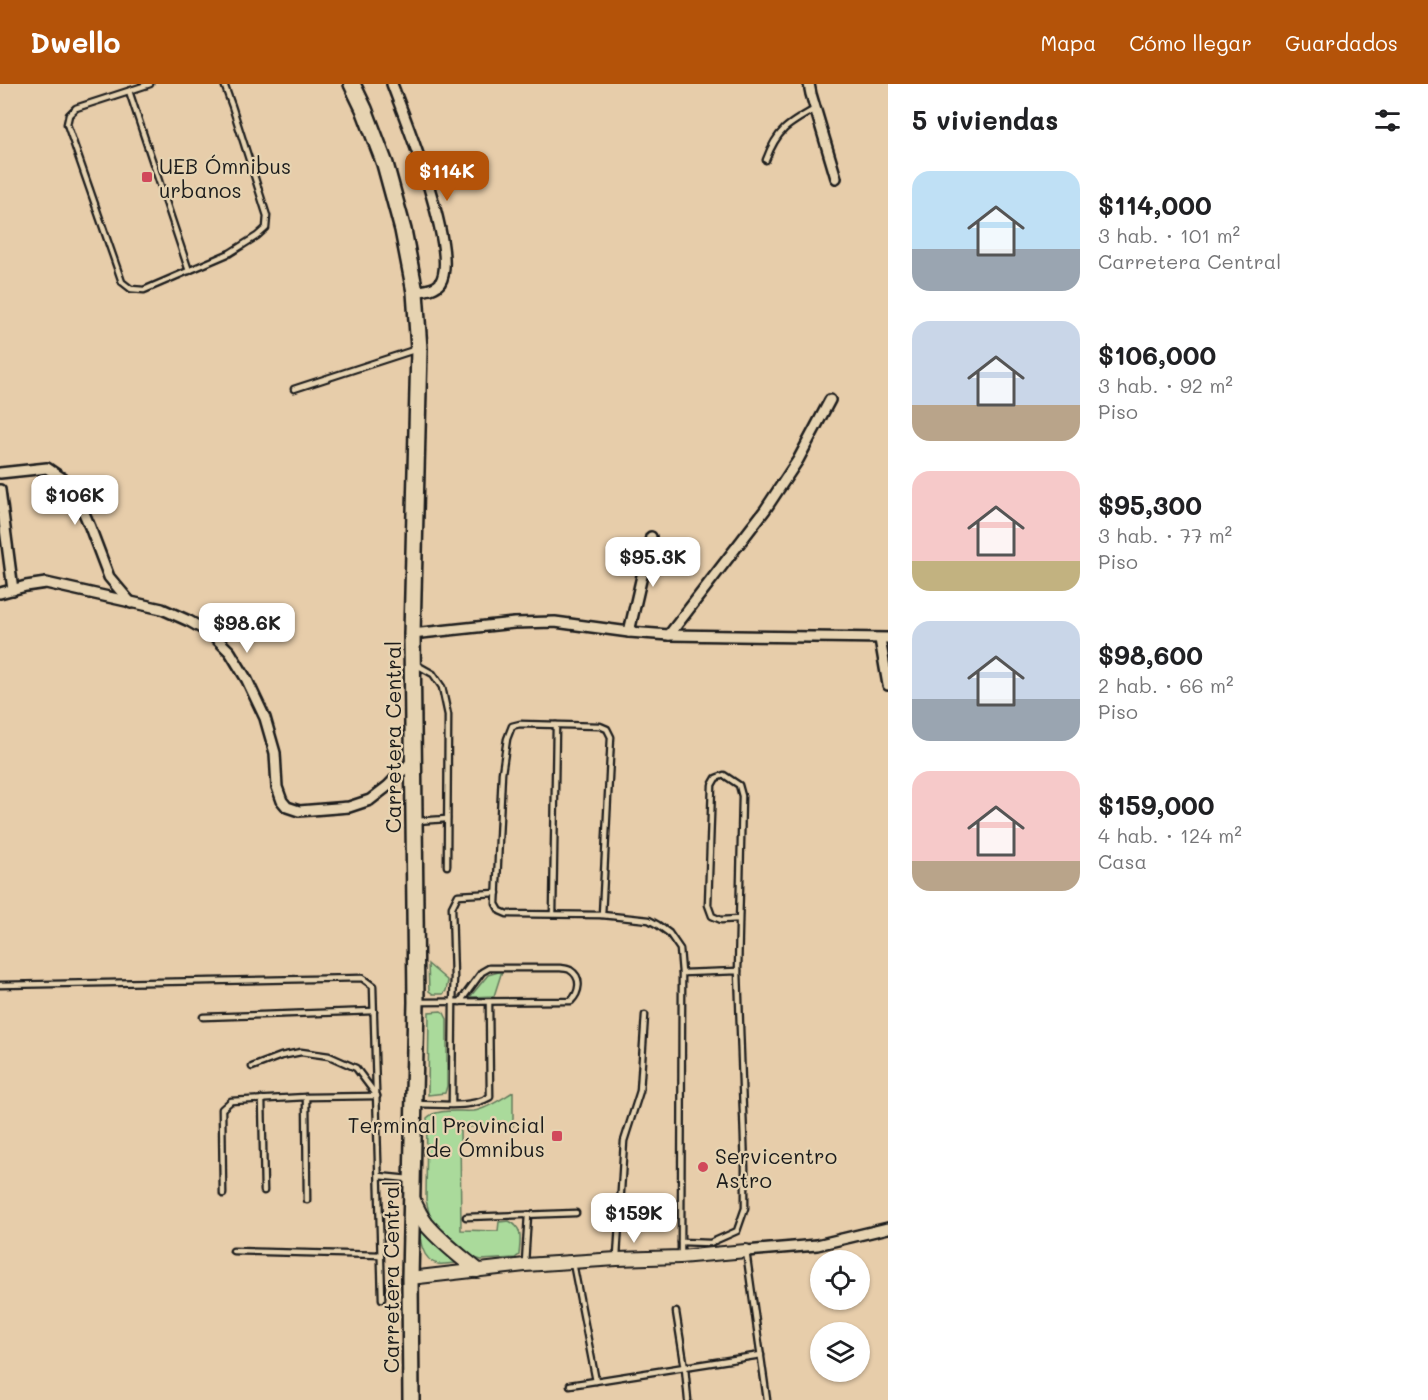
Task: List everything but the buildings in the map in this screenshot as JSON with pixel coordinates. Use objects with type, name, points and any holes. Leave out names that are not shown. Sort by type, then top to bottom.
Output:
[{"type":"main road","name":"Carretera Central","points":[[352,84],[385,164],[404,230],[415,292],[419,348],[412,634],[416,1002],[411,1179],[411,1400]]},
{"type":"main road","points":[[412,1198],[427,1224],[477,1270]]},
{"type":"street","points":[[392,84],[428,181],[444,249],[444,274],[439,285],[415,292]]},
{"type":"street","points":[[809,84],[836,178]]},
{"type":"street","points":[[669,635],[765,510],[798,460],[830,400]]},
{"type":"street","points":[[0,473],[47,468],[72,485],[109,577],[131,603]]},
{"type":"street","points":[[0,490],[13,590]]},
{"type":"street","points":[[629,632],[651,537]]},
{"type":"street","points":[[0,592],[46,583],[162,609],[212,634],[230,652],[247,680],[265,718],[275,753],[277,787],[287,807],[299,811],[349,807],[370,800],[388,786],[413,760]]},
{"type":"street","points":[[412,634],[514,623],[555,622],[669,635],[884,638],[888,685]]},
{"type":"street","points":[[410,1278],[525,1265],[681,1257],[817,1245],[888,1228]]},
{"type":"lane","points":[[150,84],[76,108],[69,115],[67,124],[122,282],[131,289],[144,290],[230,253],[266,228],[267,216],[224,84]]},
{"type":"lane","points":[[129,91],[189,271]]},
{"type":"lane","points":[[766,160],[776,137],[790,124],[815,109]]},
{"type":"lane","points":[[294,389],[419,348]]},
{"type":"lane","points":[[414,664],[433,674],[442,687],[448,715],[447,866]]},
{"type":"lane","points":[[602,915],[611,737],[607,729],[600,726],[520,724],[512,726],[507,739],[502,773],[496,904],[500,911],[507,914],[602,915],[649,920],[669,933],[680,949],[682,973],[681,1257]]},
{"type":"lane","points":[[553,914],[556,725]]},
{"type":"lane","points":[[681,1242],[710,1243],[737,1231],[745,1209],[738,971],[742,796],[739,785],[724,775],[716,778],[712,785],[708,904],[712,916],[721,920],[739,919]]},
{"type":"lane","points":[[414,821],[447,819]]},
{"type":"lane","points":[[452,1104],[453,907],[458,895],[497,893]]},
{"type":"lane","points":[[416,1002],[453,1002],[460,1002],[489,1002],[571,1001],[577,996],[578,981],[570,970],[560,968],[489,968],[482,972],[460,1002]]},
{"type":"lane","points":[[682,973],[738,971]]},
{"type":"lane","points":[[0,985],[362,978],[373,986],[382,1299]]},
{"type":"lane","points":[[414,1103],[480,1103],[490,1097],[489,1002]]},
{"type":"lane","points":[[203,1017],[374,1011]]},
{"type":"lane","points":[[617,1259],[624,1141],[640,1091],[645,1015]]},
{"type":"lane","points":[[252,1067],[280,1056],[301,1052],[329,1056],[356,1068],[377,1095]]},
{"type":"lane","points":[[223,1194],[222,1109],[231,1101],[377,1095]]},
{"type":"lane","points":[[306,1097],[308,1200]]},
{"type":"lane","points":[[262,1099],[264,1191]]},
{"type":"lane","points":[[379,1176],[411,1179]]},
{"type":"lane","points":[[466,1216],[576,1213]]},
{"type":"lane","points":[[525,1265],[528,1215]]},
{"type":"lane","points":[[233,1251],[381,1255]]},
{"type":"lane","points":[[746,1251],[767,1400]]},
{"type":"lane","points":[[573,1263],[596,1381]]},
{"type":"lane","points":[[676,1312],[688,1400]]},
{"type":"lane","points":[[570,1385],[761,1355]]},
{"type":"green space","points":[[428,964],[448,981],[443,994],[433,994],[429,991]]},
{"type":"green space","points":[[502,971],[494,996],[470,997],[488,975]]},
{"type":"green space","points":[[441,1011],[447,1019],[447,1086],[445,1093],[428,1095],[429,1012]]},
{"type":"green space","points":[[513,1092],[513,1126],[460,1127],[461,1230],[498,1231],[499,1222],[509,1221],[517,1227],[520,1235],[519,1255],[515,1258],[481,1260],[475,1258],[430,1217],[426,1200],[427,1118],[442,1112],[479,1110]]},
{"type":"green space","points":[[419,1225],[458,1263],[432,1262],[422,1248]]},
{"type":"place","name":"UEB Ómnibus urbanos","points":[[147,177]]},
{"type":"place","name":"Terminal Provincial de Ómnibus","points":[[557,1136]]},
{"type":"place","name":"Servicentro Astro","points":[[703,1167]]}]
